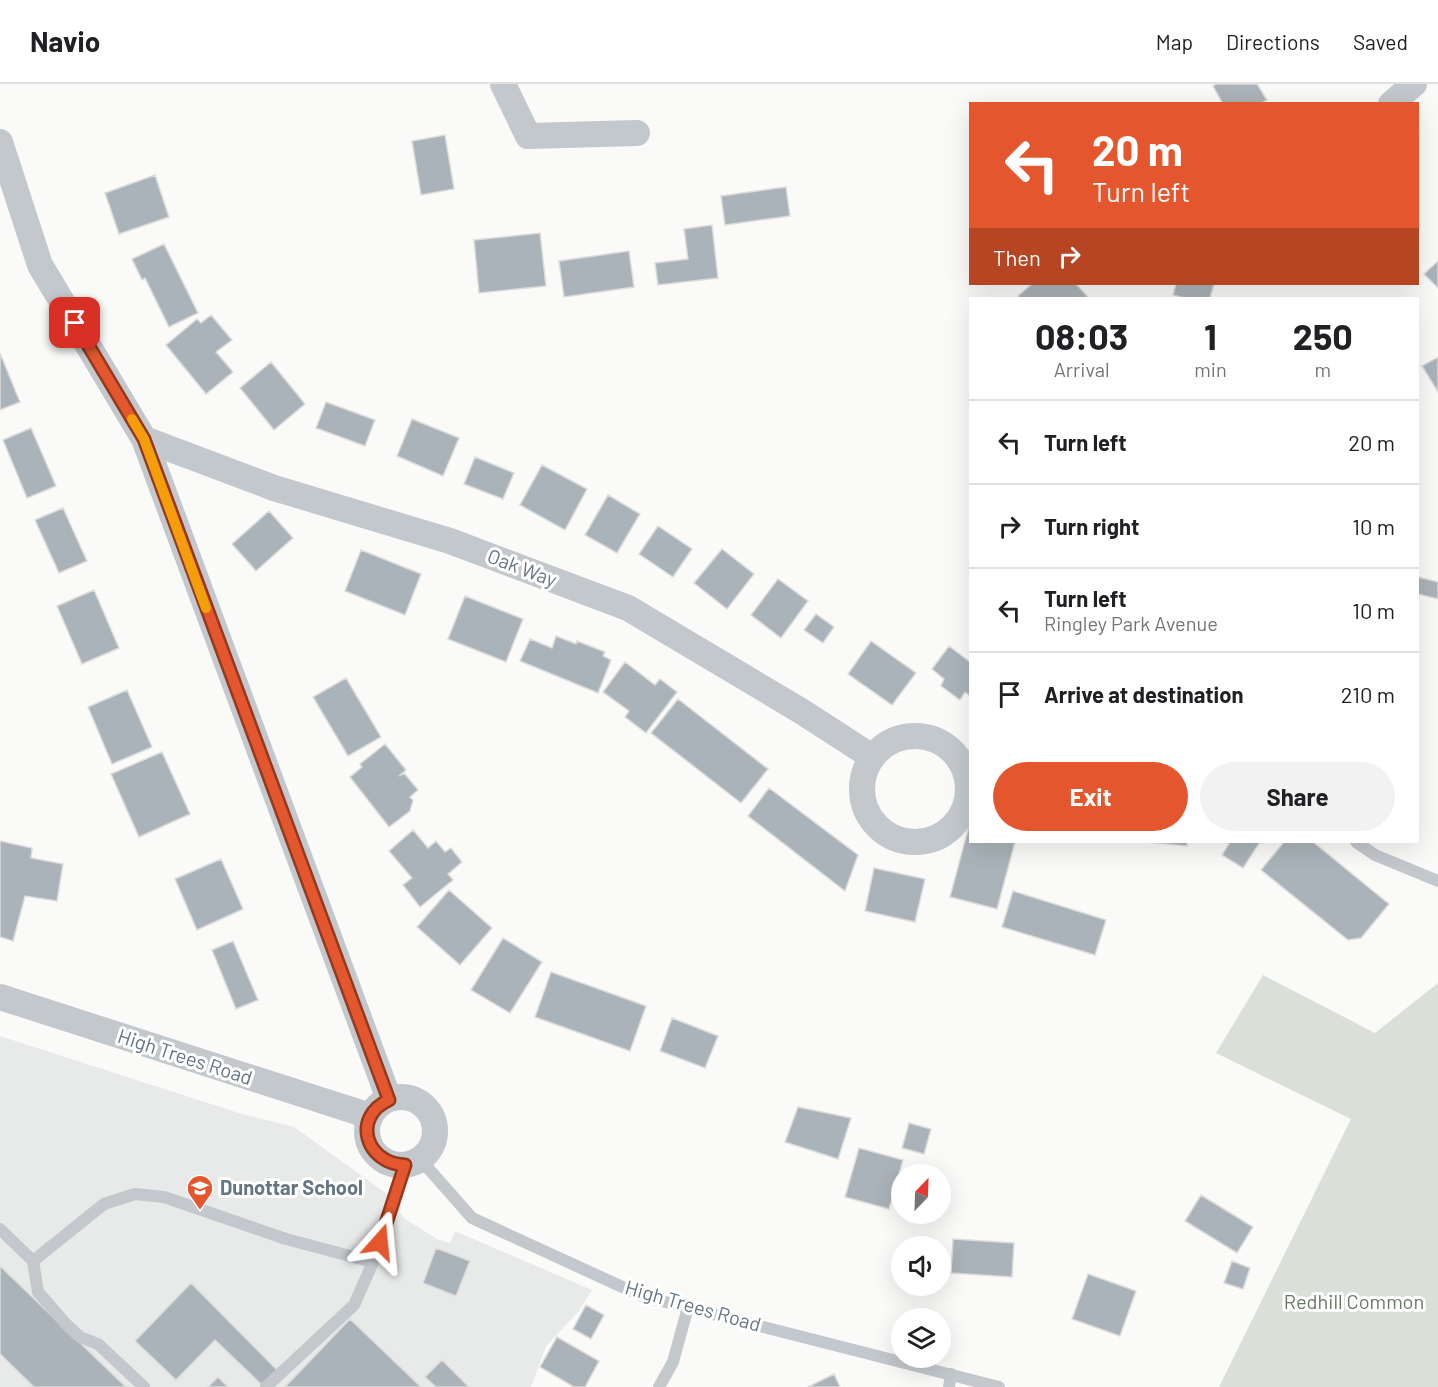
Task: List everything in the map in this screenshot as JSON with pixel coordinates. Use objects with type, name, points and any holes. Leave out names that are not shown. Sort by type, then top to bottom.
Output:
[{"type":"street","points":[[503,84],[528,136],[637,133]]},
{"type":"street","points":[[1393,102],[1414,84]]},
{"type":"street","points":[[0,142],[40,265],[144,439],[389,1100]]},
{"type":"street","name":"Oak Way","points":[[144,439],[274,488],[450,541],[628,608],[801,711],[872,757]]},
{"type":"street","points":[[920,736],[943,744],[963,765],[968,783],[967,801],[960,817],[948,831],[932,839],[914,842],[882,831],[871,818],[864,804],[862,787],[864,771],[872,757],[885,744],[902,737],[920,736]]},
{"type":"street","name":"High Trees Road","points":[[0,997],[370,1116]]},
{"type":"street","points":[[411,1099],[429,1112],[435,1134],[430,1148],[413,1162],[388,1162],[374,1151],[367,1134],[370,1116],[378,1106],[389,1100],[411,1099]]},
{"type":"lane","points":[[1357,843],[1375,855],[1438,881]]},
{"type":"lane","points":[[266,1387],[354,1305],[413,1162]]},
{"type":"lane","name":"High Trees Road","points":[[413,1162],[472,1218],[642,1296],[950,1381],[999,1387]]},
{"type":"lane","points":[[33,1261],[104,1204],[135,1194],[164,1197],[286,1239],[373,1262]]},
{"type":"lane","points":[[0,1229],[33,1261],[38,1292],[66,1324],[80,1336],[98,1344],[144,1387]]},
{"type":"lane","points":[[659,1387],[673,1362],[688,1307]]},
{"type":"shaded area","name":"Dunottar School","points":[[0,1036],[242,1114],[294,1127],[401,1204],[400,1213],[405,1219],[437,1239],[450,1243],[455,1231],[592,1290],[578,1312],[546,1346],[531,1387],[0,1387]]},
{"type":"green space","name":"Redhill Common","points":[[1263,975],[1375,1033],[1438,983],[1438,1387],[1219,1387],[1351,1119],[1216,1053]]},
{"type":"building","points":[[1216,84],[1257,84],[1267,100],[1264,102],[1222,102],[1213,86]]},
{"type":"building","points":[[445,135],[454,189],[421,195],[412,141]]},
{"type":"building","points":[[155,175],[169,217],[119,234],[105,193]]},
{"type":"building","points":[[786,187],[790,216],[725,225],[721,196]]},
{"type":"building","points":[[712,225],[718,278],[658,285],[655,263],[688,259],[684,229]]},
{"type":"building","points":[[540,233],[546,286],[479,293],[474,240]]},
{"type":"building","points":[[164,244],[198,313],[169,327],[145,278],[142,280],[132,259]]},
{"type":"building","points":[[629,251],[634,287],[564,297],[559,261]]},
{"type":"building","points":[[1438,261],[1438,288],[1424,274]]},
{"type":"building","points":[[1031,285],[1077,285],[1088,297],[1019,297]]},
{"type":"building","points":[[1176,285],[1214,285],[1210,297],[1173,295]]},
{"type":"building","points":[[211,315],[232,340],[216,352],[233,372],[206,394],[166,345],[197,319],[201,323]]},
{"type":"building","points":[[0,353],[20,402],[0,410]]},
{"type":"building","points":[[1438,357],[1438,392],[1422,366]]},
{"type":"building","points":[[271,362],[305,404],[274,430],[240,388]]},
{"type":"building","points":[[326,402],[375,420],[365,446],[316,428]]},
{"type":"building","points":[[412,419],[459,438],[443,476],[397,456]]},
{"type":"building","points":[[31,428],[56,486],[27,498],[3,440]]},
{"type":"building","points":[[475,457],[514,473],[503,499],[464,484]]},
{"type":"building","points":[[542,465],[587,489],[565,530],[520,505]]},
{"type":"building","points":[[608,495],[640,514],[617,553],[585,535]]},
{"type":"building","points":[[63,508],[87,561],[59,573],[35,520]]},
{"type":"building","points":[[269,511],[293,538],[256,571],[232,544]]},
{"type":"building","points":[[658,526],[692,549],[673,577],[639,554]]},
{"type":"building","points":[[722,549],[754,574],[727,609],[694,583]]},
{"type":"building","points":[[361,550],[421,574],[405,615],[345,591]]},
{"type":"building","points":[[1419,577],[1438,582],[1438,599],[1419,594]]},
{"type":"building","points":[[778,579],[808,601],[781,638],[751,615]]},
{"type":"building","points":[[94,590],[119,648],[82,664],[57,606]]},
{"type":"building","points":[[465,596],[523,619],[506,662],[448,639]]},
{"type":"building","points":[[816,614],[834,627],[823,643],[804,630]]},
{"type":"building","points":[[556,636],[605,652],[603,656],[611,660],[598,693],[520,661],[530,639],[552,648]]},
{"type":"building","points":[[871,641],[916,673],[892,705],[848,674]]},
{"type":"building","points":[[949,646],[969,661],[969,695],[965,692],[960,700],[941,686],[944,679],[932,669]]},
{"type":"building","points":[[625,662],[655,685],[660,679],[677,692],[646,733],[625,717],[629,711],[603,692]]},
{"type":"building","points":[[346,678],[381,737],[348,756],[313,697]]},
{"type":"building","points":[[127,690],[152,747],[112,764],[88,707]]},
{"type":"building","points":[[678,699],[768,769],[741,803],[651,733]]},
{"type":"building","points":[[385,744],[406,770],[399,776],[404,773],[418,790],[410,797],[413,800],[410,811],[389,827],[350,777],[362,767],[360,764]]},
{"type":"building","points":[[162,752],[190,814],[139,837],[111,774]]},
{"type":"building","points":[[769,788],[858,855],[845,891],[748,816]]},
{"type":"building","points":[[969,826],[969,843],[1015,843],[997,909],[950,897]]},
{"type":"building","points":[[413,830],[428,848],[436,841],[445,852],[451,848],[462,862],[448,874],[453,880],[420,907],[403,885],[412,878],[389,851]]},
{"type":"building","points":[[0,841],[32,848],[31,858],[63,864],[57,901],[25,896],[13,941],[0,937]]},
{"type":"building","points":[[1158,843],[1187,843],[1187,846]]},
{"type":"building","points":[[1229,843],[1259,843],[1243,868],[1222,855]]},
{"type":"building","points":[[1283,843],[1314,843],[1389,904],[1361,938],[1348,940],[1261,870]]},
{"type":"building","points":[[221,859],[243,909],[197,930],[175,879]]},
{"type":"building","points":[[874,868],[925,879],[915,922],[865,911]]},
{"type":"building","points":[[449,890],[492,928],[460,965],[417,927]]},
{"type":"building","points":[[1013,891],[1106,920],[1095,955],[1002,927]]},
{"type":"building","points":[[503,938],[542,962],[510,1013],[471,990]]},
{"type":"building","points":[[233,941],[258,1000],[236,1009],[212,950]]},
{"type":"building","points":[[551,972],[646,1006],[630,1051],[535,1017]]},
{"type":"building","points":[[672,1018],[718,1036],[705,1068],[660,1051]]},
{"type":"building","points":[[798,1107],[851,1118],[838,1159],[785,1142]]},
{"type":"building","points":[[909,1123],[931,1129],[924,1154],[902,1148]]},
{"type":"building","points":[[859,1148],[903,1160],[902,1164],[891,1164],[889,1209],[845,1197]]},
{"type":"building","points":[[1201,1195],[1253,1227],[1237,1253],[1185,1221]]},
{"type":"building","points":[[953,1239],[1014,1243],[1012,1277],[951,1273]]},
{"type":"building","points":[[436,1248],[470,1261],[456,1296],[423,1283]]},
{"type":"building","points":[[1232,1261],[1250,1268],[1243,1289],[1224,1283]]},
{"type":"building","points":[[0,1266],[126,1387],[34,1387],[0,1354]]},
{"type":"building","points":[[1088,1274],[1136,1291],[1120,1336],[1072,1319]]},
{"type":"building","points":[[191,1283],[277,1370],[262,1385],[215,1340],[176,1380],[135,1341]]},
{"type":"building","points":[[586,1305],[604,1315],[591,1339],[573,1329]]},
{"type":"building","points":[[350,1319],[421,1387],[285,1387]]},
{"type":"building","points":[[557,1337],[599,1361],[585,1387],[574,1387],[540,1367]]},
{"type":"building","points":[[442,1360],[469,1387],[436,1387],[425,1377]]},
{"type":"building","points":[[834,1374],[840,1387],[808,1387]]},
{"type":"building","points":[[218,1377],[228,1387],[208,1387]]},
{"type":"slow traffic","points":[[132,419],[144,439],[206,608]]},
{"type":"place","name":"Dunottar School","points":[[200,1211]]},
{"type":"route","points":[[75,323],[144,439],[389,1100],[378,1106],[370,1116],[367,1128],[370,1146],[377,1155],[393,1164],[405,1165],[380,1242]]}]
